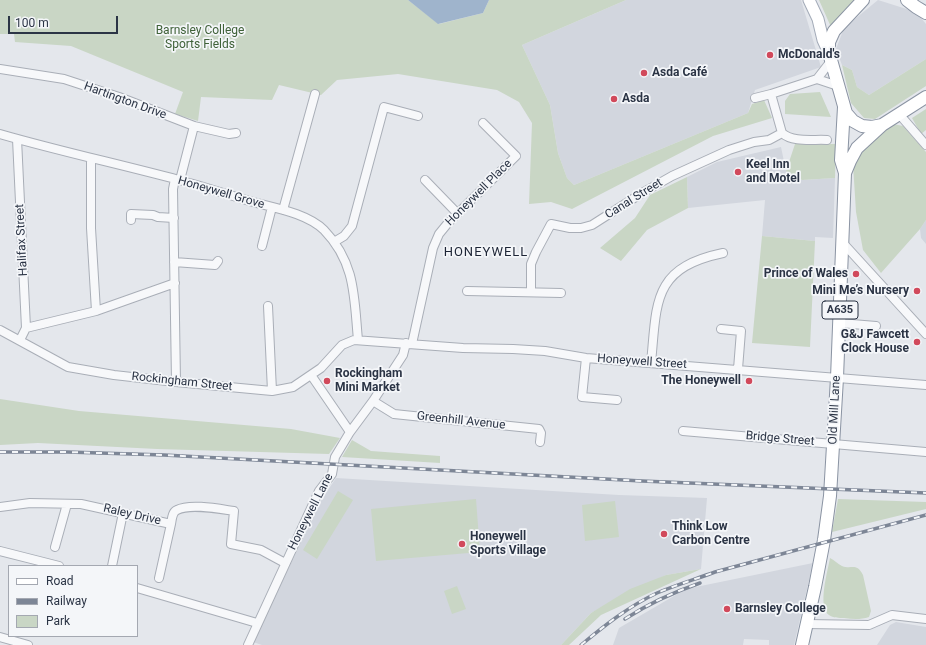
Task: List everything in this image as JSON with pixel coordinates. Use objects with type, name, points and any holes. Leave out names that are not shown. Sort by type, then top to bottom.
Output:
[{"type":"highway","points":[[863,0],[832,34],[829,42],[830,57],[849,118],[857,124],[867,127],[882,125]]},
{"type":"highway","points":[[907,0],[920,1],[926,5]]},
{"type":"highway","points":[[907,0],[926,13]]},
{"type":"highway","name":"Old Mill Lane","points":[[845,173],[857,148],[882,125],[926,97]]},
{"type":"highway","name":"Old Mill Lane","points":[[802,645],[824,540],[830,496],[843,243],[845,173],[841,160],[844,105]]},
{"type":"main road","points":[[809,0],[818,19],[823,40],[830,57]]},
{"type":"street","points":[[817,79],[830,57]]},
{"type":"street","name":"Hartington Drive","points":[[0,69],[64,79],[118,97],[194,126],[229,134],[236,134]]},
{"type":"street","points":[[755,98],[817,79],[838,86]]},
{"type":"street","points":[[771,94],[782,133],[791,139],[827,140]]},
{"type":"street","points":[[283,210],[311,98]]},
{"type":"street","points":[[334,242],[344,236],[352,226],[384,107],[418,116]]},
{"type":"street","points":[[899,114],[926,145]]},
{"type":"street","name":"Honeywell Place","points":[[409,344],[433,248],[439,234],[457,213],[516,156],[484,123]]},
{"type":"street","points":[[176,382],[173,189],[178,180],[194,126]]},
{"type":"street","name":"Canal Street","points":[[530,292],[532,264],[536,252],[551,224],[570,228],[581,228],[592,225],[672,176],[729,150],[754,142],[769,140],[782,133]]},
{"type":"street","name":"Honeywell Grove","points":[[0,134],[178,180],[283,210],[313,222],[323,229],[334,242],[343,255],[349,268],[352,281],[358,340]]},
{"type":"street","name":"Halifax Street","points":[[17,139],[26,328],[20,340]]},
{"type":"street","points":[[91,158],[91,228],[96,311]]},
{"type":"street","points":[[425,180],[457,213]]},
{"type":"street","points":[[262,246],[272,207]]},
{"type":"street","points":[[131,220],[131,214],[174,218]]},
{"type":"street","points":[[843,243],[926,334]]},
{"type":"street","points":[[651,363],[655,317],[659,298],[664,286],[671,276],[678,271],[705,257],[723,253]]},
{"type":"street","points":[[174,262],[215,265],[218,261]]},
{"type":"street","points":[[26,328],[96,311],[175,283]]},
{"type":"street","points":[[472,288],[561,293]]},
{"type":"street","points":[[268,306],[272,391]]},
{"type":"street","points":[[840,324],[876,326]]},
{"type":"street","points":[[721,329],[741,330],[738,369]]},
{"type":"street","name":"Rockingham Street","points":[[0,330],[68,367],[114,375],[272,391],[293,387],[320,368],[342,345],[351,340],[358,340]]},
{"type":"street","name":"Honeywell Street","points":[[358,340],[462,348],[545,351],[586,358],[926,385]]},
{"type":"street","name":"Honeywell Lane","points":[[248,645],[319,491],[332,474],[334,457],[373,401],[409,344]]},
{"type":"street","points":[[586,358],[582,397],[617,400]]},
{"type":"street","points":[[311,375],[350,432]]},
{"type":"street","name":"Greenhill Avenue","points":[[373,401],[394,414],[539,429],[541,434],[540,442]]},
{"type":"street","name":"Bridge Street","points":[[683,431],[926,452]]},
{"type":"street","name":"Raley Drive","points":[[0,507],[30,503],[81,504],[171,524],[173,514],[176,510],[195,506],[234,511],[231,544],[261,550],[286,563]]},
{"type":"street","points":[[56,548],[67,504]]},
{"type":"street","points":[[112,565],[123,513]]},
{"type":"street","points":[[159,578],[171,524]]},
{"type":"street","points":[[0,550],[55,565]]},
{"type":"street","points":[[163,558],[172,560]]},
{"type":"street","points":[[138,588],[258,623]]},
{"type":"street","points":[[807,624],[869,625],[892,615],[926,619]]},
{"type":"street","points":[[0,637],[28,645]]},
{"type":"shaded area","points":[[626,0],[801,0],[821,67],[755,90],[748,113],[574,185],[567,178],[558,153],[550,105],[522,45]]},
{"type":"shaded area","points":[[878,0],[916,12],[926,24],[926,59],[869,95],[857,87],[852,70],[842,65],[836,49],[844,28]]},
{"type":"shaded area","points":[[781,147],[786,171],[802,180],[835,178],[833,238],[815,237],[815,241],[762,236],[765,200],[688,208],[687,177],[717,162]]},
{"type":"shaded area","points":[[926,220],[926,244],[921,238],[920,229]]},
{"type":"shaded area","name":"Honeywell Sports Village","points":[[336,478],[619,495],[707,498],[701,569],[666,575],[591,613],[561,645],[262,645],[253,642],[322,499]]},
{"type":"shaded area","name":"Barnsley College","points":[[813,563],[794,645],[769,645],[769,640],[744,639],[743,645],[613,645],[619,628],[686,589]]},
{"type":"shaded area","points":[[896,622],[926,627],[926,645],[877,645],[890,625]]},
{"type":"green space","name":"Barnsley College Sports Fields","points":[[0,0],[408,0],[439,24],[483,13],[489,0],[626,0],[522,45],[550,105],[558,153],[567,178],[574,185],[748,113],[752,104],[764,100],[772,118],[713,136],[572,209],[551,202],[529,204],[532,123],[519,102],[497,90],[398,74],[337,80],[321,95],[279,85],[272,100],[201,97],[198,121],[175,114],[183,92],[71,46],[15,42],[14,34],[0,34]]},
{"type":"green space","points":[[819,0],[855,0],[831,27]]},
{"type":"green space","points":[[926,59],[926,86],[875,119],[864,118],[851,103],[842,65],[852,70],[857,87],[869,95]]},
{"type":"green space","points":[[820,92],[831,117],[785,114],[785,101],[790,94]]},
{"type":"green space","points":[[926,109],[926,130],[921,134],[912,118]]},
{"type":"green space","points":[[893,124],[903,126],[926,152],[926,220],[920,229],[881,273],[863,250],[856,212],[853,164],[865,143]]},
{"type":"green space","points":[[795,144],[836,144],[835,178],[802,180],[786,171]]},
{"type":"green space","points":[[687,177],[688,208],[647,230],[621,261],[600,248],[635,218],[650,195]]},
{"type":"green space","points":[[762,236],[815,241],[810,347],[752,343]]},
{"type":"green space","points":[[0,399],[79,411],[291,429],[340,438],[329,454],[157,449],[38,443],[0,445]]},
{"type":"green space","points":[[352,440],[371,451],[440,456],[440,463],[342,457]]},
{"type":"green space","points":[[338,491],[353,500],[317,559],[303,550]]},
{"type":"green space","points":[[476,499],[480,552],[376,561],[371,509]]},
{"type":"green space","points":[[838,499],[926,502],[926,509],[832,532]]},
{"type":"green space","points":[[615,501],[619,537],[585,541],[582,505]]},
{"type":"green space","points":[[830,558],[842,566],[856,567],[863,575],[871,611],[869,617],[862,619],[836,618],[829,615],[826,611],[824,604],[824,588]]},
{"type":"green space","points":[[701,569],[601,615],[569,645],[561,645],[591,613],[630,589],[666,575]]},
{"type":"green space","points":[[457,586],[466,609],[452,614],[444,591]]},
{"type":"water","points":[[408,0],[489,0],[483,13],[438,24]]},
{"type":"railway","points":[[0,452],[67,452],[164,455],[642,481],[926,493]]},
{"type":"railway","points":[[581,645],[627,610],[647,598],[671,587],[715,572],[926,515]]},
{"type":"railway","points":[[625,619],[661,599],[700,583]]},
{"type":"place","name":"McDonald's","points":[[770,55]]},
{"type":"place","name":"Asda Café","points":[[644,73]]},
{"type":"place","name":"Asda","points":[[614,99]]},
{"type":"place","name":"Keel Inn and Motel","points":[[738,172]]},
{"type":"place","name":"Prince of Wales","points":[[856,274]]},
{"type":"place","name":"Mini Me’s Nursery","points":[[917,291]]},
{"type":"place","name":"G&J Fawcett Clock House","points":[[917,342]]},
{"type":"place","name":"Rockingham Mini Market","points":[[327,381]]},
{"type":"place","name":"The Honeywell","points":[[749,381]]},
{"type":"place","name":"Think Low Carbon Centre","points":[[664,534]]},
{"type":"place","name":"Honeywell Sports Village","points":[[462,544]]},
{"type":"place","name":"Barnsley College","points":[[727,609]]},
{"type":"district","name":"HONEYWELL","points":[[486,253]]}]
